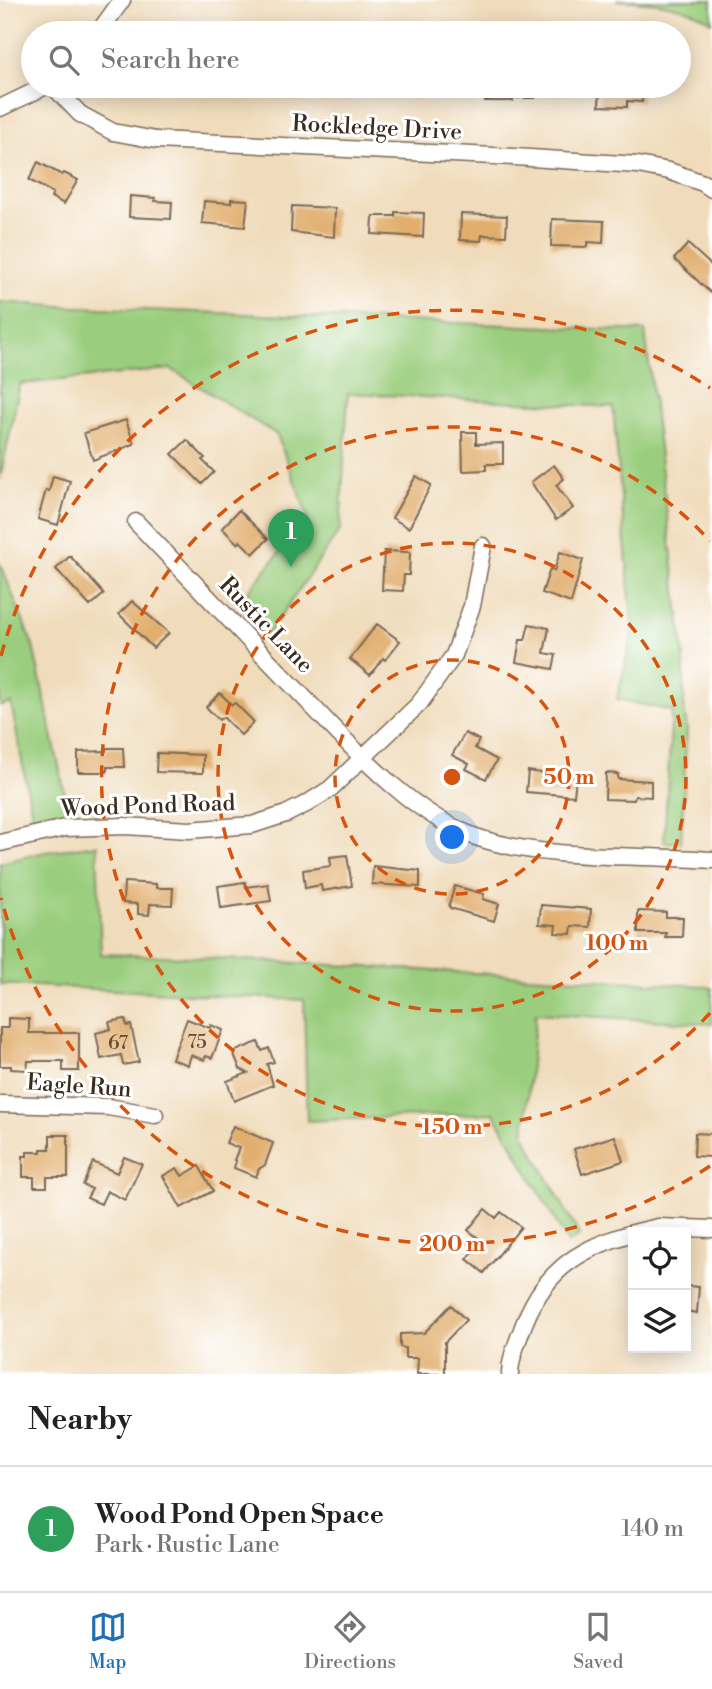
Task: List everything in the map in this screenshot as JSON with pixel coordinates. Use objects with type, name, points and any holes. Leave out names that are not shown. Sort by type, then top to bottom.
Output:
[{"type":"street","points":[[107,21],[122,0]]},
{"type":"street","points":[[0,108],[21,98]]},
{"type":"street","name":"Rockledge Drive","points":[[65,98],[80,114],[113,132],[156,140],[638,165],[669,171],[712,189]]},
{"type":"street","name":"Rustic Lane","points":[[136,522],[363,758]]},
{"type":"street","name":"Wood Pond Road","points":[[0,843],[65,828],[125,826],[190,830],[252,825],[286,814],[308,803],[330,789],[419,704],[454,655],[475,594],[482,546]]},
{"type":"street","points":[[363,758],[420,808],[475,837],[526,848],[593,855],[712,860]]},
{"type":"street","name":"Eagle Run","points":[[0,1104],[108,1107],[155,1115]]},
{"type":"street","points":[[691,1228],[712,1228]]},
{"type":"street","points":[[510,1374],[510,1362],[529,1309],[542,1287],[567,1261],[593,1247],[628,1235]]},
{"type":"green space","points":[[616,0],[712,0],[712,22],[678,7]]},
{"type":"green space","points":[[0,302],[645,331],[684,657],[687,729],[681,843],[664,842],[672,711],[617,699],[633,632],[613,407],[348,393],[340,530],[268,635],[238,604],[308,517],[277,435],[171,369],[20,384],[0,480]]},
{"type":"green space","points":[[0,563],[33,646],[69,813],[33,819],[11,703],[0,706]]},
{"type":"green space","points":[[97,845],[101,954],[703,986],[712,988],[712,1024],[536,1013],[524,1135],[580,1236],[568,1243],[494,1113],[307,1121],[304,1000],[0,984],[0,863],[45,852]]},
{"type":"building","points":[[485,98],[513,98],[513,101],[485,101]]},
{"type":"building","points":[[599,98],[642,98],[642,102],[627,101],[627,107],[599,106]]},
{"type":"building","points":[[38,162],[78,180],[64,204],[51,197],[53,193],[29,180]]},
{"type":"building","points":[[130,196],[172,202],[171,219],[129,217]]},
{"type":"building","points":[[231,199],[248,200],[245,227],[202,223],[204,201],[231,203]]},
{"type":"building","points":[[292,206],[335,208],[334,237],[291,232]]},
{"type":"building","points":[[395,212],[424,213],[423,237],[372,234],[373,216],[395,216]]},
{"type":"building","points":[[461,214],[507,216],[506,236],[482,235],[481,241],[460,240]]},
{"type":"building","points":[[552,219],[604,221],[603,243],[587,242],[587,247],[551,246]]},
{"type":"building","points":[[688,244],[712,266],[712,294],[674,259]]},
{"type":"building","points":[[126,420],[134,444],[93,460],[84,433]]},
{"type":"building","points":[[462,432],[476,432],[476,444],[503,443],[503,464],[486,464],[486,470],[463,471]]},
{"type":"building","points":[[187,440],[205,458],[202,460],[214,472],[202,484],[172,454]]},
{"type":"building","points":[[554,465],[564,479],[556,485],[573,508],[556,520],[531,482]]},
{"type":"building","points":[[53,476],[70,481],[58,525],[38,519]]},
{"type":"building","points":[[416,476],[431,485],[409,528],[392,518]]},
{"type":"building","points":[[239,510],[268,539],[253,554],[222,528]]},
{"type":"building","points":[[384,551],[410,552],[409,575],[404,575],[403,591],[382,590]]},
{"type":"building","points":[[560,552],[583,560],[571,603],[542,593],[550,569],[554,571]]},
{"type":"building","points":[[70,556],[104,594],[90,606],[56,569]]},
{"type":"building","points":[[132,601],[169,633],[153,648],[119,614]]},
{"type":"building","points":[[377,624],[400,641],[370,675],[350,659]]},
{"type":"building","points":[[529,624],[549,628],[544,653],[556,655],[553,669],[516,662],[520,640],[525,640]]},
{"type":"building","points":[[220,693],[232,705],[235,703],[254,722],[241,735],[223,717],[219,720],[206,707]]},
{"type":"building","points":[[465,733],[479,740],[475,748],[497,760],[486,779],[466,769],[469,764],[452,755]]},
{"type":"building","points":[[106,748],[123,748],[124,767],[107,767],[107,772],[78,772],[78,752],[106,751]]},
{"type":"building","points":[[157,753],[203,755],[203,773],[156,772]]},
{"type":"building","points":[[528,771],[576,778],[574,796],[526,792]]},
{"type":"building","points":[[606,773],[618,774],[618,779],[651,781],[651,797],[635,796],[634,800],[605,799]]},
{"type":"building","points":[[347,855],[352,886],[322,891],[321,885],[305,888],[303,870],[331,866],[330,857]]},
{"type":"building","points":[[373,866],[420,871],[420,887],[372,884]]},
{"type":"building","points":[[124,882],[173,888],[172,905],[150,904],[149,915],[138,914],[138,904],[123,903]]},
{"type":"building","points":[[245,882],[246,887],[268,884],[271,901],[221,908],[218,886]]},
{"type":"building","points":[[455,886],[484,894],[483,899],[499,904],[494,921],[450,908]]},
{"type":"building","points":[[541,905],[591,909],[590,927],[572,926],[571,934],[555,933],[556,925],[539,924]]},
{"type":"building","points":[[638,911],[666,912],[666,917],[683,917],[682,937],[665,937],[666,933],[638,933]]},
{"type":"building","points":[[8,1018],[29,1019],[29,1033],[79,1033],[79,1071],[63,1071],[63,1061],[28,1061],[27,1070],[0,1066],[0,1028],[8,1028]]},
{"type":"building","points":[[125,1019],[127,1026],[131,1025],[139,1062],[123,1065],[121,1055],[101,1059],[96,1033],[111,1029],[109,1022]]},
{"type":"building","points":[[187,1019],[223,1030],[212,1058],[206,1056],[204,1060],[191,1055],[188,1065],[172,1059]]},
{"type":"building","points":[[258,1042],[262,1051],[269,1048],[274,1062],[267,1064],[273,1085],[234,1101],[227,1081],[248,1073],[240,1069],[233,1052]]},
{"type":"building","points":[[233,1126],[273,1143],[265,1165],[259,1169],[256,1177],[234,1168],[239,1148],[226,1143]]},
{"type":"building","points":[[695,1133],[712,1134],[712,1157],[694,1156]]},
{"type":"building","points":[[50,1135],[68,1135],[68,1177],[47,1177],[47,1187],[34,1187],[34,1177],[23,1177],[23,1156],[27,1156],[27,1152],[50,1149]]},
{"type":"building","points":[[615,1136],[623,1161],[582,1174],[574,1149]]},
{"type":"building","points":[[124,1157],[142,1164],[125,1200],[107,1191],[101,1204],[87,1198],[92,1189],[83,1185],[93,1162],[117,1173]]},
{"type":"building","points":[[199,1166],[213,1191],[181,1208],[163,1176],[177,1168],[182,1176]]},
{"type":"building","points":[[485,1209],[496,1218],[501,1212],[521,1227],[484,1273],[467,1259],[482,1241],[468,1230]]},
{"type":"building","points":[[691,1286],[699,1287],[697,1313],[691,1312]]},
{"type":"building","points":[[451,1305],[466,1320],[445,1342],[445,1374],[417,1374],[418,1358],[405,1358],[405,1348],[400,1347],[400,1334],[424,1333]]},
{"type":"place","name":"Wood Pond Open Space","points":[[291,567]]}]
